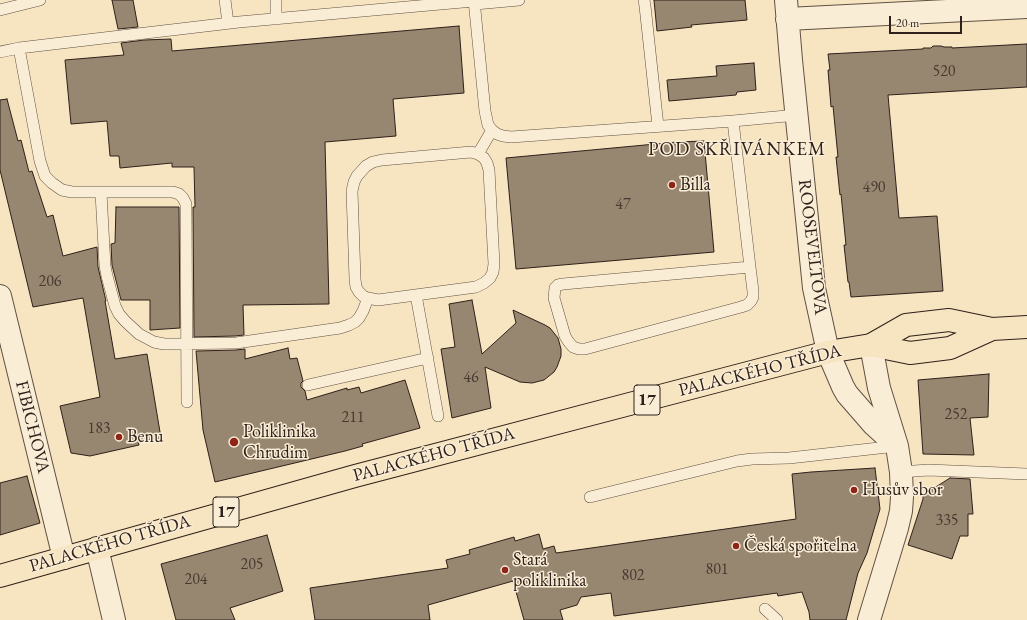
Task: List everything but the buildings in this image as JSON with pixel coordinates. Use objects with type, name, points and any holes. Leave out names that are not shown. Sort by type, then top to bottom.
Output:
[{"type":"main road","name":"PALACKÉHO TŘÍDA","points":[[0,576],[355,476],[828,352],[871,346],[910,353],[944,349],[950,348],[992,329],[1027,327]]},
{"type":"street","points":[[787,10],[985,4],[1027,7]]},
{"type":"street","name":"ROOSEVELTOVA","points":[[787,10],[814,288],[828,352],[847,394],[874,425],[897,446]]},
{"type":"street","name":"FIBICHOVA","points":[[0,296],[64,558]]},
{"type":"street","points":[[869,620],[897,528],[901,511],[902,497],[901,472],[897,446],[881,393],[871,346]]},
{"type":"street","points":[[97,548],[114,620]]},
{"type":"lane","points":[[0,10],[40,0]]},
{"type":"lane","points":[[225,0],[228,23]]},
{"type":"lane","points":[[276,0],[276,19]]},
{"type":"lane","points":[[0,52],[19,48],[228,23],[475,2],[519,0]]},
{"type":"lane","points":[[644,0],[658,126]]},
{"type":"lane","points":[[475,2],[485,111],[488,125],[492,130],[503,136],[511,137],[797,115]]},
{"type":"lane","points":[[19,48],[40,161],[45,176],[52,184],[62,190],[72,192],[173,192],[179,194],[186,204],[187,402]]},
{"type":"lane","points":[[733,121],[753,291],[753,297],[747,305],[580,349],[573,347],[568,341],[554,298],[555,288],[558,285],[563,284],[750,266]]},
{"type":"lane","points":[[478,154],[492,130]]},
{"type":"lane","points":[[471,152],[478,154],[488,163],[489,170],[494,264],[493,272],[490,278],[476,287],[416,295],[378,300],[368,298],[359,292],[356,287],[352,191],[354,182],[361,171],[373,162],[471,152]]},
{"type":"lane","points":[[101,193],[105,266],[113,298],[119,314],[125,321],[139,334],[154,342],[164,344],[236,343],[340,328],[355,322],[359,318],[368,298]]},
{"type":"lane","points":[[416,295],[438,416]]},
{"type":"lane","points":[[308,385],[428,358]]},
{"type":"lane","points":[[590,497],[738,461],[790,458],[897,446]]},
{"type":"lane","points":[[901,472],[928,470],[1027,474]]},
{"type":"lane","points":[[765,609],[777,620]]},
{"type":"place","name":"Billa","points":[[672,185]]},
{"type":"place","name":"Benu","points":[[119,437]]},
{"type":"place","name":"Poliklinika Chrudim","points":[[234,442]]},
{"type":"place","name":"Husův sbor","points":[[854,490]]},
{"type":"place","name":"Česká spořitelna","points":[[736,546]]},
{"type":"place","name":"Stará poliklinika","points":[[505,570]]},
{"type":"district","name":"POD SKŘIVÁNKEM","points":[[737,150]]}]
